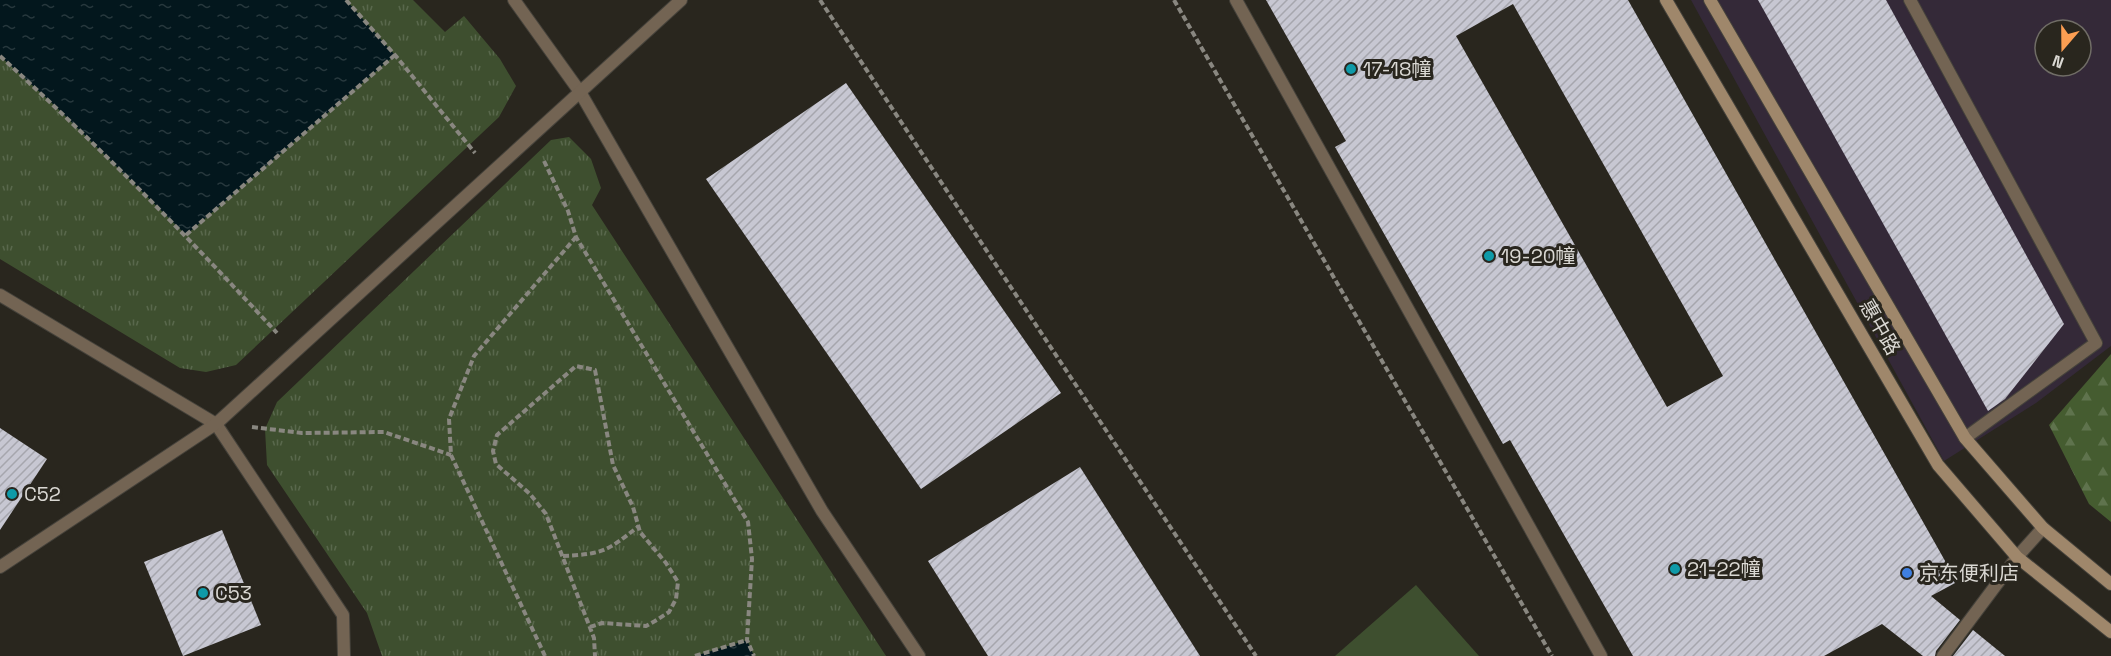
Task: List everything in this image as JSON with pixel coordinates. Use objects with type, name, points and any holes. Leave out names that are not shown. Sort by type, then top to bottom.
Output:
[{"type":"street","points":[[514,0],[580,92],[822,511],[919,656]]},
{"type":"street","points":[[0,567],[217,423],[681,0]]},
{"type":"street","points":[[1236,0],[1601,656]]},
{"type":"street","name":"惠中路","points":[[1666,0],[1938,465],[2017,557],[2111,633]]},
{"type":"street","name":"惠中路","points":[[1710,0],[1965,438],[2043,528],[2111,584]]},
{"type":"street","points":[[1910,0],[2096,343],[1965,438]]},
{"type":"street","points":[[0,295],[217,423],[343,615],[344,656]]},
{"type":"street","points":[[1943,656],[2017,557],[2043,528]]},
{"type":"path","points":[[346,0],[395,55],[492,173]]},
{"type":"path","points":[[820,0],[1256,656]]},
{"type":"path","points":[[1174,0],[1552,656]]},
{"type":"path","points":[[186,235],[395,55]]},
{"type":"path","points":[[0,56],[53,104],[186,235],[295,352]]},
{"type":"path","points":[[532,136],[568,211],[576,237],[748,522],[752,559],[747,640],[754,656]]},
{"type":"path","points":[[545,656],[452,455],[450,419],[474,356],[576,237]]},
{"type":"path","points":[[590,627],[602,623],[646,626],[669,612],[676,599],[678,582],[666,563],[640,532],[633,507],[613,465],[594,370],[576,366],[497,435],[493,452],[496,464],[530,494],[546,514],[594,638],[595,656]]},
{"type":"path","points":[[217,423],[302,433],[384,432],[452,455]]},
{"type":"path","points":[[562,556],[592,554],[610,549],[639,526]]},
{"type":"path","points":[[695,656],[747,640]]},
{"type":"shaded area","points":[[1691,0],[2111,0],[2111,346],[2036,403],[1944,461]]},
{"type":"green space","points":[[0,0],[413,0],[445,32],[464,16],[500,59],[516,86],[499,117],[236,365],[206,372],[180,368],[0,259]]},
{"type":"green space","points":[[569,137],[591,159],[601,188],[592,205],[886,656],[382,656],[367,613],[267,465],[265,429],[277,402],[551,140]]},
{"type":"green space","points":[[2111,354],[2111,522],[2089,504],[2049,425]]},
{"type":"green space","points":[[1416,585],[1479,656],[1335,656]]},
{"type":"water","points":[[0,0],[346,0],[395,55],[186,235],[53,104],[0,56]]},
{"type":"water","points":[[747,640],[754,656],[695,656]]},
{"type":"building","points":[[1266,0],[1628,0],[1957,582],[1931,596],[1960,620],[1936,651],[1935,656],[1923,656],[1882,624],[1824,656],[1633,656],[1510,440],[1503,444],[1335,147],[1346,141]],"holes":[[[1513,4],[1723,376],[1667,407],[1456,36]]]},
{"type":"building","points":[[1758,0],[1886,0],[2064,324],[2005,399],[1988,411]]},
{"type":"building","points":[[846,83],[1061,393],[921,489],[706,179]]},
{"type":"building","name":"C52","points":[[0,428],[47,459],[0,530]]},
{"type":"building","points":[[1080,467],[1200,656],[988,656],[928,561]]},
{"type":"building","name":"C53","points":[[222,530],[261,625],[183,656],[144,562]]},
{"type":"building","points":[[1973,630],[2005,656],[1953,656]]},
{"type":"place","name":"17-18幢","points":[[1351,69]]},
{"type":"place","name":"19-20幢","points":[[1489,256]]},
{"type":"place","name":"C52","points":[[12,494]]},
{"type":"place","name":"21-22幢","points":[[1675,569]]},
{"type":"place","name":"京东便利店","points":[[1907,573]]},
{"type":"place","name":"C53","points":[[203,593]]}]
